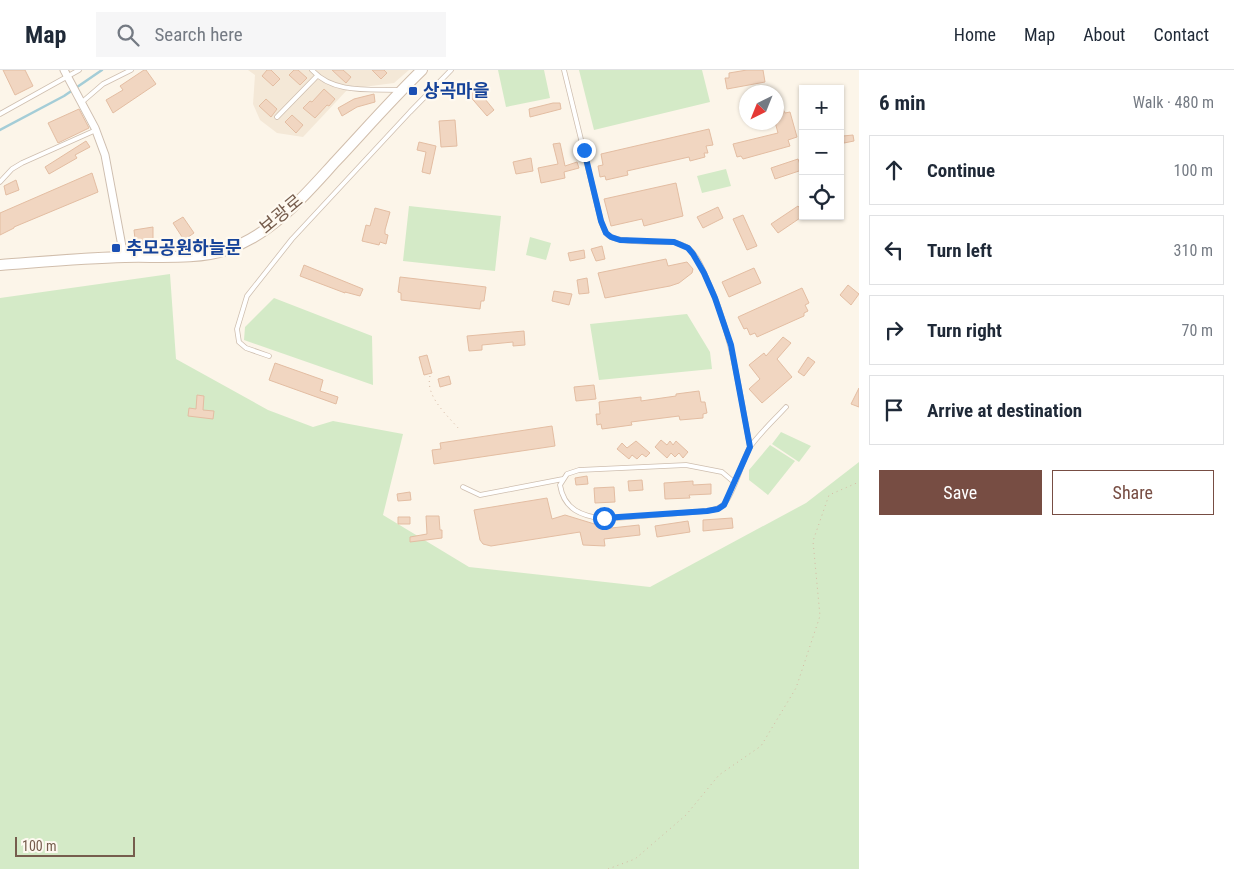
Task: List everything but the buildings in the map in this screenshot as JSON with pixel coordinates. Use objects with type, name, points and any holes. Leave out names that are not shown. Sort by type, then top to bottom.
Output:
[{"type":"main road","name":"보광로","points":[[0,265],[124,257],[187,256],[225,250],[251,239],[275,224],[301,199],[418,71]]},
{"type":"street","points":[[66,75],[96,130],[105,155],[124,257]]},
{"type":"lane","points":[[0,114],[66,75],[79,70]]},
{"type":"lane","points":[[81,102],[103,84],[131,70]]},
{"type":"lane","points":[[312,70],[317,76],[348,88],[401,90]]},
{"type":"lane","points":[[269,356],[246,348],[239,342],[237,329],[247,296],[292,238],[451,70]]},
{"type":"lane","points":[[564,70],[601,221],[606,233],[620,240],[682,244],[693,254],[704,273],[720,311],[731,345],[750,447]]},
{"type":"lane","points":[[277,116],[317,76]]},
{"type":"lane","points":[[0,182],[12,169],[22,163],[96,130]]},
{"type":"lane","points":[[735,482],[722,472],[686,465],[579,470],[568,474],[560,486],[564,500],[574,511],[586,516],[604,518],[718,509],[727,500],[735,482],[750,447],[786,407]]},
{"type":"lane","points":[[464,487],[480,495],[563,479]]},
{"type":"path","points":[[430,376],[429,386],[434,397],[439,406],[459,429]]},
{"type":"path","points":[[608,869],[634,859],[686,815],[719,775],[761,746],[796,688],[820,616],[813,541],[829,494],[859,482]]},
{"type":"shaded area","points":[[248,70],[409,70],[394,83],[348,89],[303,137],[277,133],[260,120],[253,104],[255,75]]},
{"type":"green space","points":[[498,70],[544,70],[550,98],[506,107]]},
{"type":"green space","points":[[579,70],[702,70],[710,102],[594,130]]},
{"type":"green space","points":[[726,169],[731,186],[702,193],[697,176]]},
{"type":"green space","points":[[409,206],[501,216],[495,271],[403,261]]},
{"type":"green space","points":[[530,237],[551,243],[546,260],[526,255]]},
{"type":"green space","points":[[170,274],[176,359],[268,410],[313,427],[333,421],[403,434],[383,515],[469,567],[650,587],[806,503],[859,462],[859,869],[0,869],[0,298]]},
{"type":"green space","points":[[274,298],[372,336],[373,385],[244,340],[245,327]]},
{"type":"green space","points":[[687,314],[710,352],[712,369],[599,380],[590,324]]},
{"type":"green space","points":[[781,432],[811,446],[799,462],[772,444]]},
{"type":"green space","points":[[770,445],[795,461],[768,495],[749,480],[749,470]]},
{"type":"waterway","points":[[0,130],[64,96],[102,70]]},
{"type":"place","name":"상곡마을","points":[[413,91]]},
{"type":"place","name":"추모공원하늘문","points":[[116,248]]},
{"type":"route","points":[[584,150],[601,221],[606,233],[620,240],[682,244],[698,260],[715,298],[731,345],[750,447],[727,500],[718,509],[604,518]]}]
